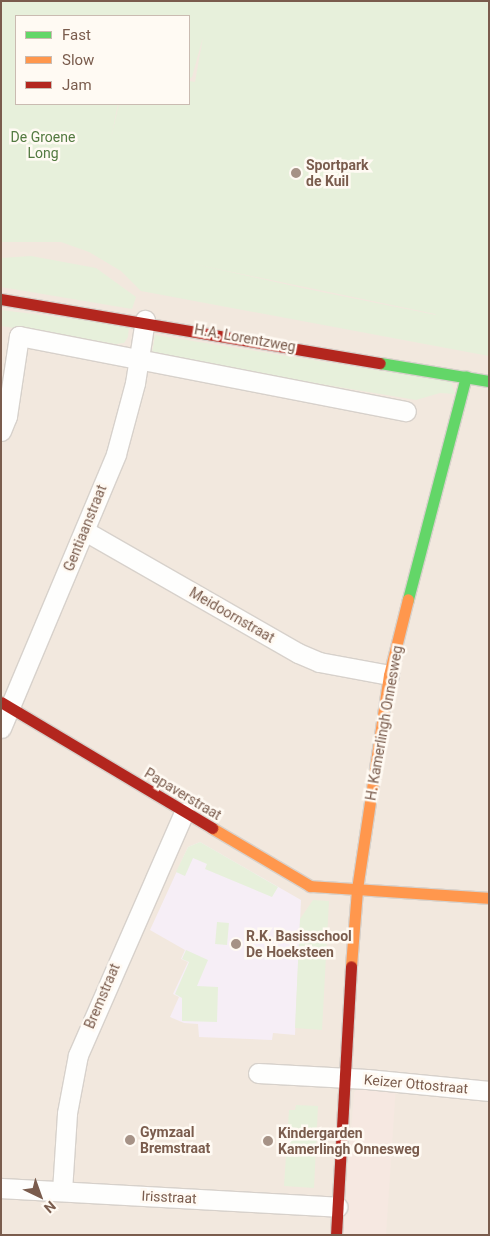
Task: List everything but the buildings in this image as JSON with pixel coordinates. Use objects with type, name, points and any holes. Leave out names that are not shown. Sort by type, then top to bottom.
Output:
[{"type":"street","name":"H.A. Lorentzweg","points":[[1,299],[145,320],[489,381]]},
{"type":"street","name":"Gentiaanstraat","points":[[1,728],[6,705],[85,531],[116,454],[139,361],[145,320]]},
{"type":"street","points":[[3,420],[19,336],[139,361],[406,411]]},
{"type":"street","name":"H. Kamerlingh Onnesweg","points":[[336,1235],[343,1077],[357,889],[389,675],[466,376]]},
{"type":"street","name":"Meidoornstraat","points":[[85,531],[298,653],[319,662],[389,675]]},
{"type":"street","name":"Papaverstraat","points":[[6,705],[310,886],[489,898]]},
{"type":"street","name":"Bremstraat","points":[[62,1191],[67,1113],[78,1055],[184,812]]},
{"type":"street","points":[[258,1073],[343,1077]]},
{"type":"street","name":"Keizer Ottostraat","points":[[343,1077],[489,1091]]},
{"type":"street","name":"Irisstraat","points":[[1,1188],[337,1207]]},
{"type":"shaded area","points":[[1,1],[489,1],[489,1235],[1,1235]]},
{"type":"shaded area","name":"R.K. Basisschool De Hoeksteen","points":[[200,842],[301,900],[295,1035],[273,1033],[272,1040],[199,1037],[198,1024],[184,1023],[170,1017],[179,997],[173,994],[188,962],[181,959],[185,950],[150,930],[188,847]]},
{"type":"shaded area","points":[[396,1085],[386,1235],[343,1235],[354,1092],[361,1086]]},
{"type":"green space","name":"Sportpark de Kuil","points":[[1,1],[489,1],[489,356],[141,291],[121,271],[89,252],[61,242],[1,242]],"holes":[[[189,263],[435,314],[307,289]]]},
{"type":"green space","points":[[31,256],[96,268],[136,297],[132,309],[1,287],[1,258]]},
{"type":"green space","points":[[1,310],[129,326],[128,337],[124,343],[116,344],[1,326]]},
{"type":"green space","points":[[155,335],[451,382],[455,394],[440,393],[416,400],[154,356],[152,353]]},
{"type":"green space","points":[[200,842],[278,887],[272,897],[205,869],[207,864],[193,858],[185,876],[176,872],[188,847]]},
{"type":"green space","points":[[313,900],[329,901],[322,1030],[295,1028],[300,919]]},
{"type":"green space","points":[[217,922],[229,923],[227,945],[215,944]]},
{"type":"green space","points":[[186,950],[208,960],[197,986],[218,987],[217,1022],[182,1021],[182,998],[175,994],[189,962],[182,959]]},
{"type":"green space","points":[[296,1105],[318,1106],[314,1188],[284,1186],[289,1110],[295,1110]]},
{"type":"traffic: fast","points":[[380,363],[489,381]]},
{"type":"traffic: fast","points":[[408,599],[466,376]]},
{"type":"traffic: slow","points":[[351,966],[357,889],[389,675],[408,599]]},
{"type":"traffic: slow","points":[[212,828],[310,886],[489,898]]},
{"type":"traffic: jam","points":[[1,299],[380,363]]},
{"type":"traffic: jam","points":[[1,702],[212,828]]},
{"type":"traffic: jam","points":[[336,1235],[351,966]]},
{"type":"place","name":"Sportpark de Kuil","points":[[296,173]]},
{"type":"place","name":"R.K. Basisschool De Hoeksteen","points":[[236,944]]},
{"type":"place","name":"Gymzaal Bremstraat","points":[[130,1140]]},
{"type":"place","name":"Kindergarden Kamerlingh Onnesweg","points":[[268,1141]]},
{"type":"park label","name":"De Groene Long","points":[[43,146]]}]
